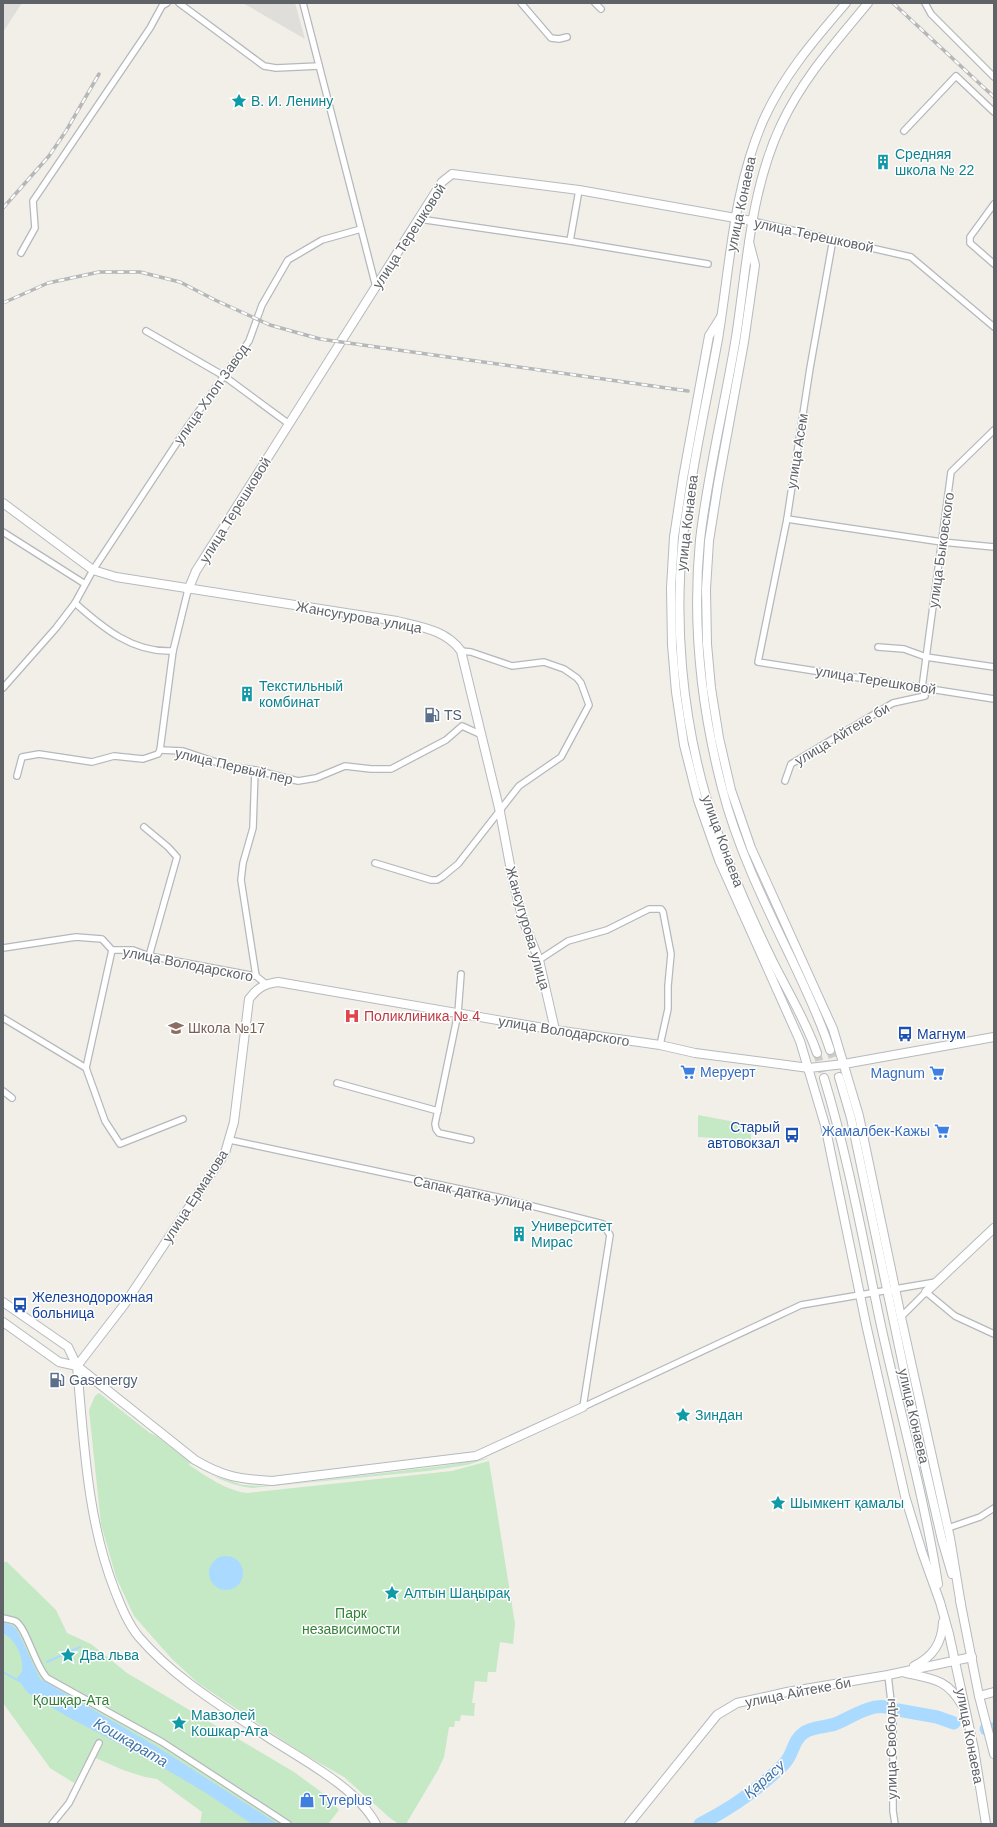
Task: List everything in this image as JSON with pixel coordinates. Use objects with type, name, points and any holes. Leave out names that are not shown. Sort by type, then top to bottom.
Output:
[{"type":"main road","name":"улица Конаева","points":[[817,1053],[812,1038],[773,962],[727,857],[706,797],[693,743],[685,691],[681,645],[680,588],[683,538],[721,317],[735,218],[749,159],[764,121],[784,80],[815,39],[846,3]]},
{"type":"main road","name":"улица Конаева","points":[[830,1050],[810,998],[743,851],[723,792],[710,740],[702,689],[698,644],[698,589],[700,540],[709,482],[734,349],[752,221],[765,164],[780,127],[799,88],[868,3]]},
{"type":"main road","name":"улица Терешковой","points":[[188,590],[196,572],[442,182],[452,174],[579,190],[752,221]]},
{"type":"main road","points":[[750,242],[755,265],[744,342],[709,541],[707,620],[711,688],[719,738],[730,782],[751,848],[833,1029],[859,1116],[901,1317],[948,1528],[961,1605]]},
{"type":"main road","name":"улица Конаева","points":[[721,317],[709,336],[683,478],[674,537],[671,588],[672,645],[676,692],[684,745],[698,800],[719,860],[786,1009],[804,1056],[825,1125],[866,1324],[905,1496],[922,1552],[943,1611],[974,1749],[986,1824]]},
{"type":"main road","name":"Жансугурова улица","points":[[4,504],[93,570],[116,577],[188,590],[397,621],[432,630],[454,641],[461,651],[500,812],[513,882],[521,912],[540,960],[554,1030]]},
{"type":"main road","name":"улица Володарского","points":[[266,984],[278,982],[554,1030],[660,1045],[695,1053],[808,1068],[844,1064],[863,1059],[994,1036]]},
{"type":"main road","name":"улица Ерманова","points":[[77,1366],[124,1304],[225,1153],[234,1122],[249,999],[257,989],[266,984]]},
{"type":"main road","name":"улица Конаева","points":[[839,1077],[851,1118],[886,1290],[942,1540],[961,1605],[994,1754]]},
{"type":"main road","name":"улица Конаева","points":[[824,1078],[846,1154],[885,1343],[931,1540],[940,1602]]},
{"type":"main road","points":[[926,1292],[994,1228]]},
{"type":"main road","points":[[3,1302],[68,1347],[77,1366],[93,1519],[107,1570],[121,1607],[138,1636],[169,1669],[198,1691],[349,1791],[376,1824]]},
{"type":"main road","points":[[3,1322],[59,1362],[77,1366],[195,1460],[216,1473],[240,1480],[272,1481],[476,1456],[583,1407]]},
{"type":"main road","points":[[901,1672],[924,1661],[933,1654],[942,1632],[943,1611]]},
{"type":"main road","name":"улица Айтеке би","points":[[629,1824],[717,1715],[737,1703],[749,1699],[888,1675],[972,1657]]},
{"type":"main road","points":[[901,1672],[930,1677],[946,1684],[954,1692],[966,1714]]},
{"type":"main road","points":[[980,1696],[994,1692]]},
{"type":"street","points":[[21,253],[35,228],[33,201],[138,46],[162,6],[167,3]]},
{"type":"street","points":[[179,3],[264,66],[276,68],[319,66]]},
{"type":"street","points":[[303,3],[376,287]]},
{"type":"street","points":[[521,3],[551,38],[559,39],[567,37]]},
{"type":"street","points":[[595,3],[601,9]]},
{"type":"street","points":[[925,3],[931,14],[994,77]]},
{"type":"street","points":[[904,131],[956,76],[994,112]]},
{"type":"street","points":[[570,241],[579,190]]},
{"type":"street","points":[[994,204],[970,237],[970,243],[994,264]]},
{"type":"street","points":[[419,219],[570,241],[708,264]]},
{"type":"street","name":"улица Терешковой","points":[[752,221],[911,257],[993,325]]},
{"type":"street","name":"улица Хлоп Завод","points":[[3,688],[56,628],[75,603],[93,570],[188,426],[249,341],[262,305],[288,260],[322,240],[361,229]]},
{"type":"street","name":"улица Асем","points":[[758,662],[787,519],[810,368],[832,239]]},
{"type":"street","points":[[146,331],[224,376],[289,424]]},
{"type":"street","name":"улица Быковского","points":[[922,688],[951,472],[994,430]]},
{"type":"street","points":[[787,519],[942,542],[994,547]]},
{"type":"street","points":[[3,532],[85,584]]},
{"type":"street","name":"улица Терешковой","points":[[160,750],[173,651],[188,590]]},
{"type":"street","points":[[75,603],[108,631],[125,641],[150,649],[173,651]]},
{"type":"street","points":[[878,647],[904,649],[926,657],[994,667]]},
{"type":"street","points":[[375,863],[437,880],[458,864],[519,786],[561,757],[589,705],[578,678],[564,669],[544,662],[512,666],[471,652],[461,651]]},
{"type":"street","name":"улица Терешковой","points":[[758,662],[994,699]]},
{"type":"street","name":"улица Айтеке би","points":[[786,781],[791,764],[893,703],[925,696],[922,688]]},
{"type":"street","name":"улица Первый пер","points":[[160,750],[184,751],[228,766],[255,770],[298,781],[316,778],[345,766],[371,769],[391,769],[446,740],[462,726],[482,735]]},
{"type":"street","points":[[17,776],[22,757],[33,754],[92,762],[119,756],[143,759],[151,758],[158,754],[160,750]]},
{"type":"street","points":[[255,770],[253,828],[243,863],[241,880],[256,976]]},
{"type":"street","points":[[144,827],[168,847],[177,860],[149,956]]},
{"type":"street","points":[[540,960],[568,941],[607,930],[649,909],[661,909],[663,912],[671,954],[668,986],[668,1009],[660,1045]]},
{"type":"street","name":"улица Володарского","points":[[3,948],[76,937],[102,939],[112,950],[133,950],[149,956],[256,976],[266,984]]},
{"type":"street","points":[[112,950],[86,1068],[105,1121],[120,1144],[183,1119]]},
{"type":"street","points":[[461,974],[458,1013],[435,1124],[437,1132],[471,1140]]},
{"type":"street","points":[[3,1019],[86,1068]]},
{"type":"street","points":[[337,1083],[438,1111]]},
{"type":"street","points":[[3,1091],[12,1098]]},
{"type":"street","name":"Сапак датка улица","points":[[230,1140],[490,1196],[603,1224],[610,1235],[583,1407]]},
{"type":"street","points":[[583,1407],[801,1305],[938,1282]]},
{"type":"street","points":[[901,1317],[926,1292],[955,1316],[994,1334]]},
{"type":"street","points":[[948,1528],[980,1517],[994,1508]]},
{"type":"street","points":[[3,1618],[16,1622],[22,1628],[41,1672],[47,1678],[162,1742],[288,1824]]},
{"type":"street","name":"улица Свободы","points":[[888,1675],[894,1719],[893,1810],[895,1824]]},
{"type":"street","points":[[52,1824],[69,1803],[99,1743]]},
{"type":"shaded area","points":[[3,3],[22,3],[3,32]]},
{"type":"shaded area","points":[[243,3],[295,3],[305,39]]},
{"type":"green space","points":[[698,1115],[751,1125],[751,1140],[698,1137]]},
{"type":"green space","name":"Парк независимости","points":[[99,1393],[186,1459],[214,1476],[190,1463],[189,1465],[224,1486],[239,1492],[247,1493],[452,1471],[489,1461],[515,1624],[513,1644],[500,1642],[496,1672],[488,1672],[487,1682],[475,1681],[472,1703],[475,1703],[474,1716],[461,1715],[460,1721],[455,1721],[454,1727],[449,1727],[444,1757],[406,1824],[399,1824],[390,1818],[344,1777],[302,1753],[198,1683],[172,1659],[134,1616],[116,1577],[101,1524],[89,1410],[95,1396]]},
{"type":"green space","points":[[489,1458],[467,1465],[428,1471],[252,1488],[235,1485],[214,1476],[243,1485],[262,1486],[442,1466]]},
{"type":"green space","name":"Қошқар-Ата","points":[[3,1562],[7,1562],[56,1610],[67,1633],[91,1644],[127,1673],[294,1772],[328,1797],[339,1810],[328,1824],[200,1824],[202,1812],[157,1779],[123,1770],[89,1755],[74,1783],[50,1768],[3,1703]]},
{"type":"water","points":[[223,1556],[229,1556],[233,1557],[240,1563],[243,1573],[242,1580],[236,1587],[229,1590],[223,1590],[219,1589],[212,1583],[209,1576],[209,1570],[210,1566],[216,1559]]},
{"type":"water","name":"Кошкарата","points":[[3,1622],[13,1626],[17,1630],[40,1679],[159,1748],[278,1824],[252,1824],[206,1793],[152,1761],[68,1717],[28,1693],[17,1678],[22,1672],[22,1661],[15,1644],[3,1633]]},
{"type":"waterway","points":[[47,1662],[80,1647]]},
{"type":"waterway","points":[[3,1672],[19,1681]]},
{"type":"waterway","name":"Қарасу","points":[[700,1824],[722,1812],[775,1773],[790,1756],[795,1743],[805,1732],[835,1724],[866,1709],[886,1707]]},
{"type":"waterway","name":"Қарасу","points":[[898,1710],[937,1717],[954,1723]]},
{"type":"waterway","name":"Қарасу","points":[[986,1729],[994,1729]]},
{"type":"tunnel","points":[[830,1050],[839,1077]]},
{"type":"tunnel","points":[[817,1053],[824,1078]]},
{"type":"railway","points":[[893,3],[994,97]]},
{"type":"railway","points":[[3,208],[49,156],[66,131],[99,74]]},
{"type":"railway","points":[[3,303],[48,283],[99,272],[140,272],[180,282],[270,325],[320,339],[688,391]]},
{"type":"place","name":"В. И. Ленину","points":[[239,101]]},
{"type":"place","name":"Средняя школа № 22","points":[[883,162]]},
{"type":"place","name":"Текстильный комбинат","points":[[247,694]]},
{"type":"place","name":"TS","points":[[432,715]]},
{"type":"place","name":"Поликлиника № 4","points":[[352,1016]]},
{"type":"place","name":"Школа №17","points":[[176,1028]]},
{"type":"place","name":"Магнум","points":[[905,1034]]},
{"type":"place","name":"Меруерт","points":[[688,1072]]},
{"type":"place","name":"Magnum","points":[[937,1073]]},
{"type":"place","name":"Жамалбек-Кажы","points":[[942,1131]]},
{"type":"place","name":"Старый автовокзал","points":[[792,1135]]},
{"type":"place","name":"Университет Мирас","points":[[519,1234]]},
{"type":"place","name":"Железнодорожная больница","points":[[20,1305]]},
{"type":"place","name":"Gasenergy","points":[[57,1380]]},
{"type":"place","name":"Зиндан","points":[[683,1415]]},
{"type":"place","name":"Шымкент қамалы","points":[[778,1503]]},
{"type":"place","name":"Алтын Шаңырақ","points":[[392,1593]]},
{"type":"place","name":"Два льва","points":[[68,1655]]},
{"type":"place","name":"Мавзолей Кошкар-Ата","points":[[179,1723]]},
{"type":"place","name":"Tyreplus","points":[[307,1800]]}]
